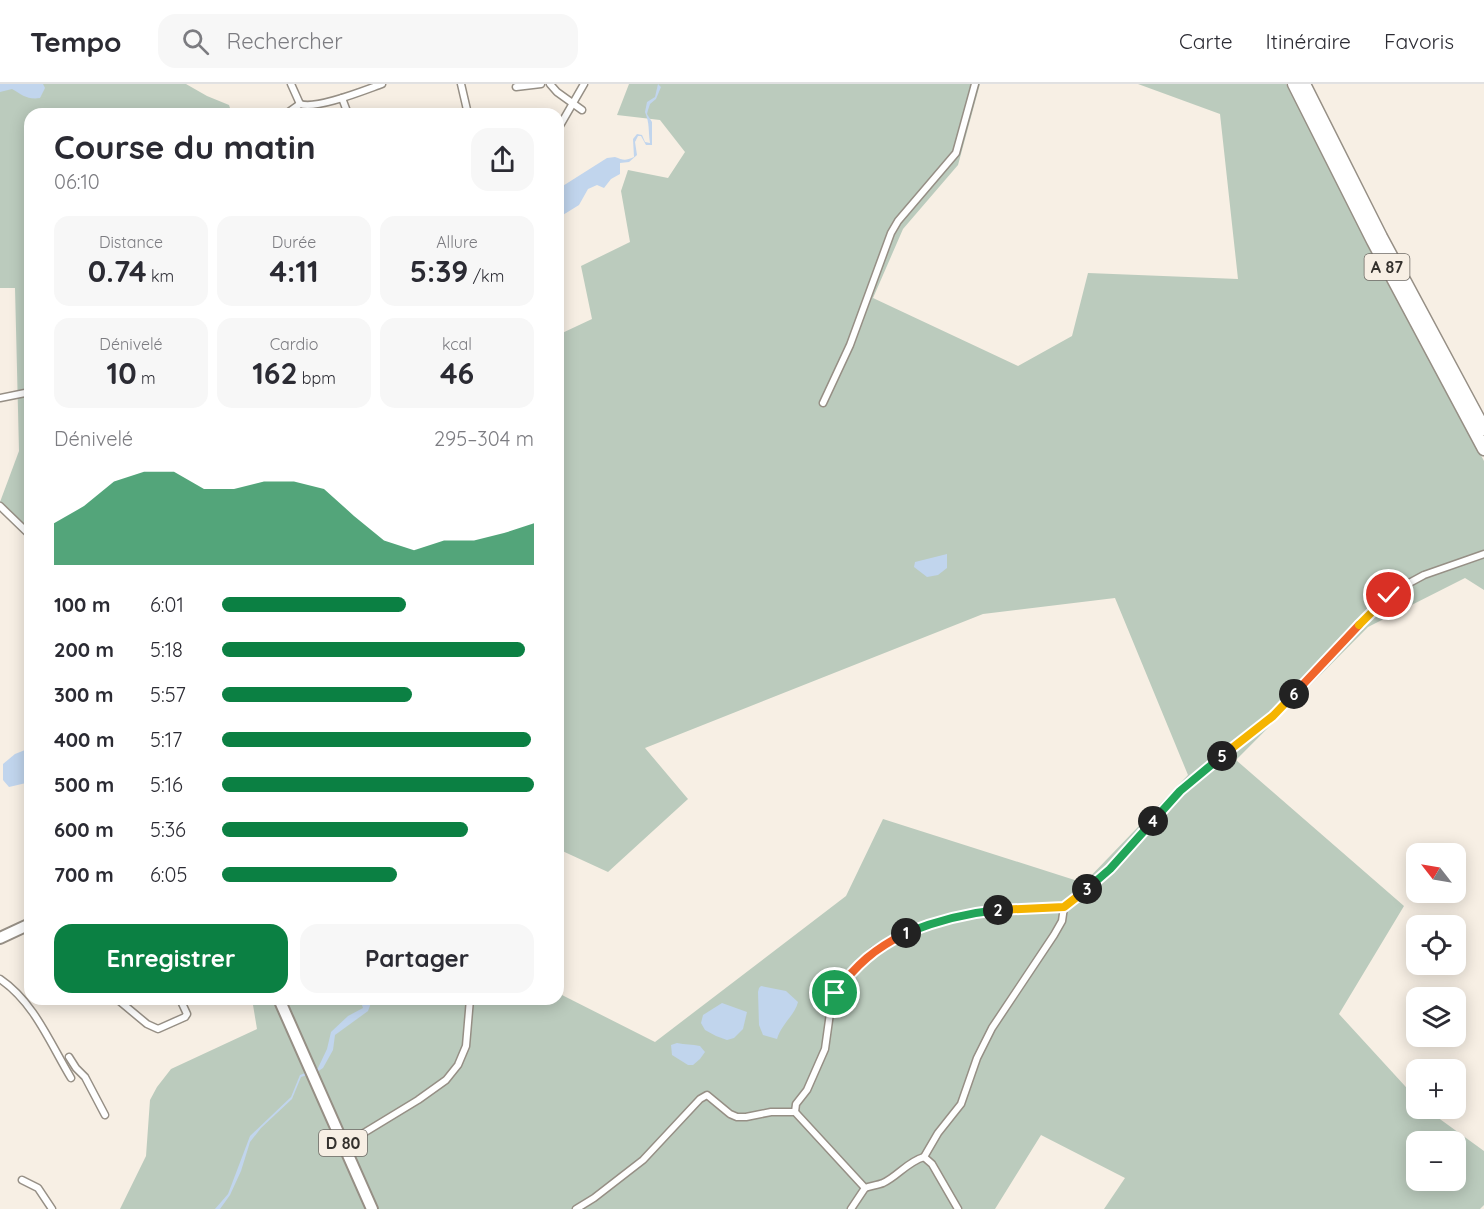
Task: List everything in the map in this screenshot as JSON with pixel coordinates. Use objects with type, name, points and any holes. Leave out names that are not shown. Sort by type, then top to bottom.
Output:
[{"type":"highway","name":"A 87","points":[[1294,84],[1377,250],[1484,448]]},
{"type":"highway","name":"A 87","points":[[1304,84],[1386,246],[1484,429]]},
{"type":"main road","points":[[0,931],[24,928]]},
{"type":"main road","points":[[0,938],[14,930]]},
{"type":"main road","name":"D 80","points":[[282,1005],[372,1209]]},
{"type":"street","points":[[291,84],[300,104]]},
{"type":"street","points":[[294,108],[300,104],[309,105],[342,99],[382,84]]},
{"type":"street","points":[[461,84],[467,108]]},
{"type":"street","points":[[516,87],[540,84]]},
{"type":"street","points":[[550,84],[582,110]]},
{"type":"street","points":[[564,119],[584,84]]},
{"type":"street","points":[[823,403],[850,345],[891,233],[898,221],[956,153],[975,84]]},
{"type":"street","points":[[342,99],[346,108]]},
{"type":"street","points":[[0,398],[24,393]]},
{"type":"street","points":[[0,506],[24,529]]},
{"type":"street","points":[[795,1112],[796,1104],[807,1090],[825,1049],[835,993],[852,971],[873,951],[905,933],[933,923],[980,912],[1064,907],[1110,869],[1180,791],[1273,716],[1372,609],[1389,595],[1418,578],[1484,554]]},
{"type":"street","points":[[851,1209],[864,1188],[885,1182],[902,1168],[924,1157],[938,1133],[961,1104],[992,1028],[1054,935],[1062,921],[1064,907]]},
{"type":"street","points":[[0,979],[24,1000]]},
{"type":"street","points":[[29,1005],[70,1077],[78,1070]]},
{"type":"street","points":[[124,1005],[147,1024],[158,1029],[185,1017],[187,1014],[183,1005]]},
{"type":"street","points":[[344,1145],[418,1100],[446,1080],[458,1065],[466,1046],[469,1005]]},
{"type":"street","points":[[69,1057],[85,1077],[105,1115]]},
{"type":"street","points":[[576,1209],[644,1160],[700,1099],[707,1095],[737,1117],[771,1112],[795,1112],[864,1188]]},
{"type":"street","points":[[924,1157],[932,1164],[958,1209]]},
{"type":"street","points":[[22,1180],[38,1188],[52,1209]]},
{"type":"green space","points":[[0,84],[186,84],[229,105],[230,108],[24,108],[24,533],[0,507],[19,451],[15,288],[0,288]]},
{"type":"green space","points":[[629,84],[980,84],[958,165],[903,229],[873,298],[1018,366],[1072,336],[1088,273],[1238,279],[1220,114],[1138,84],[1286,84],[1484,461],[1484,590],[1465,578],[1368,627],[1236,760],[1404,906],[1339,1014],[1406,1087],[1406,1119],[1440,1119],[1456,1131],[1406,1131],[1406,1191],[1466,1191],[1466,1138],[1484,1151],[1484,1205],[1480,1209],[1104,1209],[1125,1178],[1041,1135],[995,1209],[120,1209],[146,1156],[150,1100],[157,1087],[171,1069],[257,1029],[253,1005],[564,1005],[564,996],[655,1042],[846,896],[883,819],[1084,883],[1188,775],[1115,598],[983,614],[645,748],[688,799],[608,872],[564,852],[564,332],[592,319],[581,266],[630,242],[621,191],[628,170],[668,178],[685,152],[660,120],[617,115]]},
{"type":"water","points":[[0,84],[43,84],[45,88],[40,98],[32,98],[12,89],[0,92]]},
{"type":"water","points":[[658,84],[661,87],[656,99],[650,104],[647,114],[652,122],[652,145],[646,145],[641,136],[638,136],[635,142],[637,155],[629,162],[620,163],[620,174],[611,179],[604,188],[597,185],[588,189],[579,205],[564,214],[564,185],[607,158],[615,157],[624,160],[634,157],[633,139],[637,134],[642,135],[645,142],[650,143],[645,112],[647,102],[655,97]]},
{"type":"water","points":[[947,554],[947,568],[938,575],[927,577],[914,567],[915,562]]},
{"type":"water","points":[[24,750],[24,783],[9,787],[3,780],[3,764],[15,754]]},
{"type":"water","points":[[761,986],[786,991],[798,1002],[777,1039],[763,1035],[759,1025],[758,992]]},
{"type":"water","points":[[722,1003],[747,1012],[743,1029],[734,1038],[727,1040],[705,1030],[701,1023],[703,1015]]},
{"type":"water","points":[[362,1005],[370,1005],[368,1011],[335,1035],[333,1050],[323,1068],[301,1077],[292,1099],[261,1128],[250,1142],[241,1171],[230,1195],[220,1209],[215,1209],[228,1194],[250,1136],[291,1097],[300,1075],[318,1068],[327,1049],[331,1032],[348,1016],[363,1008]]},
{"type":"water","points":[[677,1043],[700,1046],[705,1052],[693,1065],[688,1065],[672,1055],[671,1045]]},
{"type":"route","points":[[835,993],[852,971],[873,951],[905,933],[933,923],[980,912],[1064,907],[1110,869],[1180,791],[1273,716],[1372,609],[1389,595]]}]
